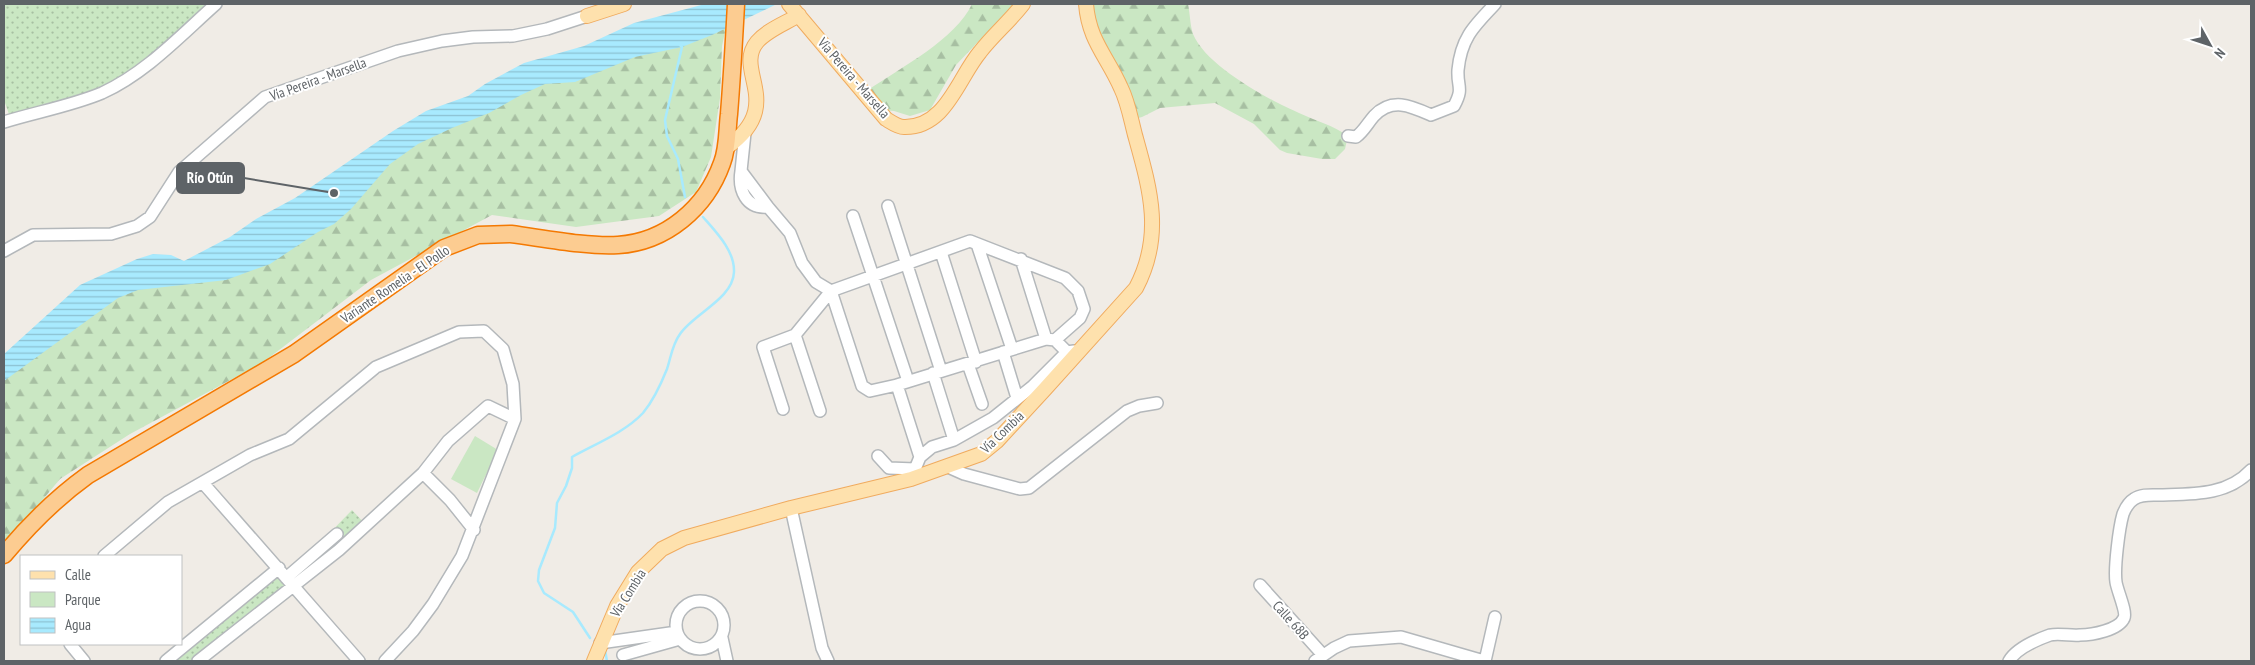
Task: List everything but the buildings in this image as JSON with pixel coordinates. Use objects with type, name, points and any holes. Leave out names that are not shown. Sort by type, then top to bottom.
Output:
[{"type":"highway","name":"Variante Romelia - El Pollo","points":[[4,555],[27,527],[65,492],[88,475],[280,363],[444,248],[470,238],[494,234],[512,234],[616,246],[638,243],[677,224],[701,201],[718,174],[726,148],[734,66],[736,4]]},
{"type":"main road","points":[[587,16],[598,4]]},
{"type":"main road","name":"Vía Pereira - Marsella","points":[[587,16],[624,4]]},
{"type":"main road","name":"Vía Pereira - Marsella","points":[[789,4],[886,120],[902,127],[923,123],[940,111],[951,99],[979,53],[1023,4]]},
{"type":"main road","name":"Vía Combia","points":[[594,661],[617,606],[638,572],[662,549],[684,538],[946,466],[981,454],[988,450],[1074,351],[1136,288],[1144,272],[1153,224],[1150,187],[1122,88],[1098,48],[1090,28],[1086,4]]},
{"type":"main road","points":[[726,148],[744,133],[752,120],[757,92],[750,63],[752,51],[757,41],[799,15]]},
{"type":"street","points":[[4,122],[68,104],[116,86],[154,59],[216,4]]},
{"type":"street","points":[[1348,136],[1356,137],[1363,132],[1373,117],[1384,107],[1407,104],[1431,115],[1454,106],[1461,94],[1458,71],[1464,41],[1495,4]]},
{"type":"street","name":"Vía Pereira - Marsella","points":[[4,251],[33,236],[111,234],[137,226],[150,217],[179,172],[265,97],[398,51],[442,41],[473,37],[513,36],[547,29],[587,16]]},
{"type":"street","points":[[744,133],[741,171],[790,232],[802,263],[816,282],[831,291],[862,386],[870,391],[1051,340],[1080,318],[1084,309],[1078,291],[1065,278],[1021,259],[970,241],[831,291],[795,335],[763,347],[783,409]]},
{"type":"street","points":[[888,206],[907,264],[954,440]]},
{"type":"street","points":[[853,216],[903,383],[920,457]]},
{"type":"street","points":[[977,244],[1008,351],[1017,398]]},
{"type":"street","points":[[940,252],[982,404]]},
{"type":"street","points":[[878,456],[888,468],[913,474],[920,457],[932,447],[954,440],[993,418],[1074,351],[1051,340],[1021,259]]},
{"type":"street","points":[[105,555],[168,502],[250,455],[289,439],[376,367],[459,332],[484,331],[504,349],[513,384],[515,419],[474,530],[462,556],[433,604],[412,631],[384,661]]},
{"type":"street","points":[[795,335],[820,411]]},
{"type":"street","points":[[946,466],[964,474],[1020,489],[1029,488],[1128,411],[1139,406],[1157,403]]},
{"type":"street","points":[[166,661],[286,577],[339,550],[423,473],[448,441],[488,406],[515,419]]},
{"type":"street","points":[[2009,661],[2016,652],[2051,635],[2082,635],[2109,629],[2119,625],[2124,619],[2126,613],[2118,589],[2115,572],[2123,513],[2133,499],[2144,495],[2208,493],[2231,486],[2243,479],[2251,470]]},
{"type":"street","points":[[423,473],[450,500],[474,530]]},
{"type":"street","points":[[203,482],[359,661]]},
{"type":"street","points":[[790,508],[822,648],[828,661]]},
{"type":"street","points":[[198,661],[286,577],[337,534]]},
{"type":"street","name":"Calle 68B","points":[[1260,585],[1319,658]]},
{"type":"street","points":[[722,638],[714,645],[700,650],[692,648],[679,636],[677,616],[682,609],[695,601],[703,601],[718,608],[726,623],[722,638],[727,661]]},
{"type":"street","points":[[1319,658],[1349,641],[1401,637],[1484,661],[1495,616]]},
{"type":"street","points":[[600,643],[679,636]]},
{"type":"street","points":[[623,655],[679,636]]},
{"type":"street","points":[[71,645],[84,661]]},
{"type":"green space","points":[[4,4],[216,4],[116,86],[11,120],[4,100]]},
{"type":"green space","points":[[972,4],[1014,4],[956,65],[930,110],[910,116],[883,110],[868,90],[940,41],[954,29]]},
{"type":"green space","points":[[1086,4],[1188,4],[1193,34],[1200,46],[1211,58],[1224,70],[1256,91],[1348,136],[1345,149],[1335,159],[1322,159],[1287,153],[1280,150],[1254,124],[1215,103],[1160,108],[1131,120]]},
{"type":"green space","points":[[730,9],[722,46],[720,98],[711,157],[696,192],[659,216],[576,227],[492,215],[371,280],[262,363],[130,434],[60,479],[4,546],[4,381],[51,337],[143,280],[191,284],[408,139],[507,90]]},
{"type":"green space","points":[[475,436],[498,450],[477,493],[451,479]]},
{"type":"green space","points":[[352,510],[366,525],[198,661],[166,661],[279,568],[283,574],[321,542]]},
{"type":"water","points":[[705,4],[777,4],[682,47],[635,57],[575,82],[545,84],[489,113],[418,144],[390,164],[351,209],[334,224],[318,232],[270,264],[226,280],[138,290],[118,298],[4,381],[4,354],[80,285],[137,259],[153,254],[171,255],[184,261],[230,237],[256,219],[295,198],[393,131],[426,111],[468,96],[485,84],[524,63],[584,46],[634,23]]},
{"type":"waterway","points":[[680,45],[682,47],[665,120],[667,136],[678,159],[685,197]]},
{"type":"waterway","points":[[590,638],[573,612],[544,593],[538,581],[539,570],[555,528],[557,503],[566,486],[572,468],[572,457],[618,432],[643,413],[667,369],[677,338],[686,327],[720,298],[732,282],[734,272],[728,249],[703,217]]},
{"type":"waterway","points":[[605,650],[607,661]]},
{"type":"place","name":"Río Otún","points":[[334,193]]}]
